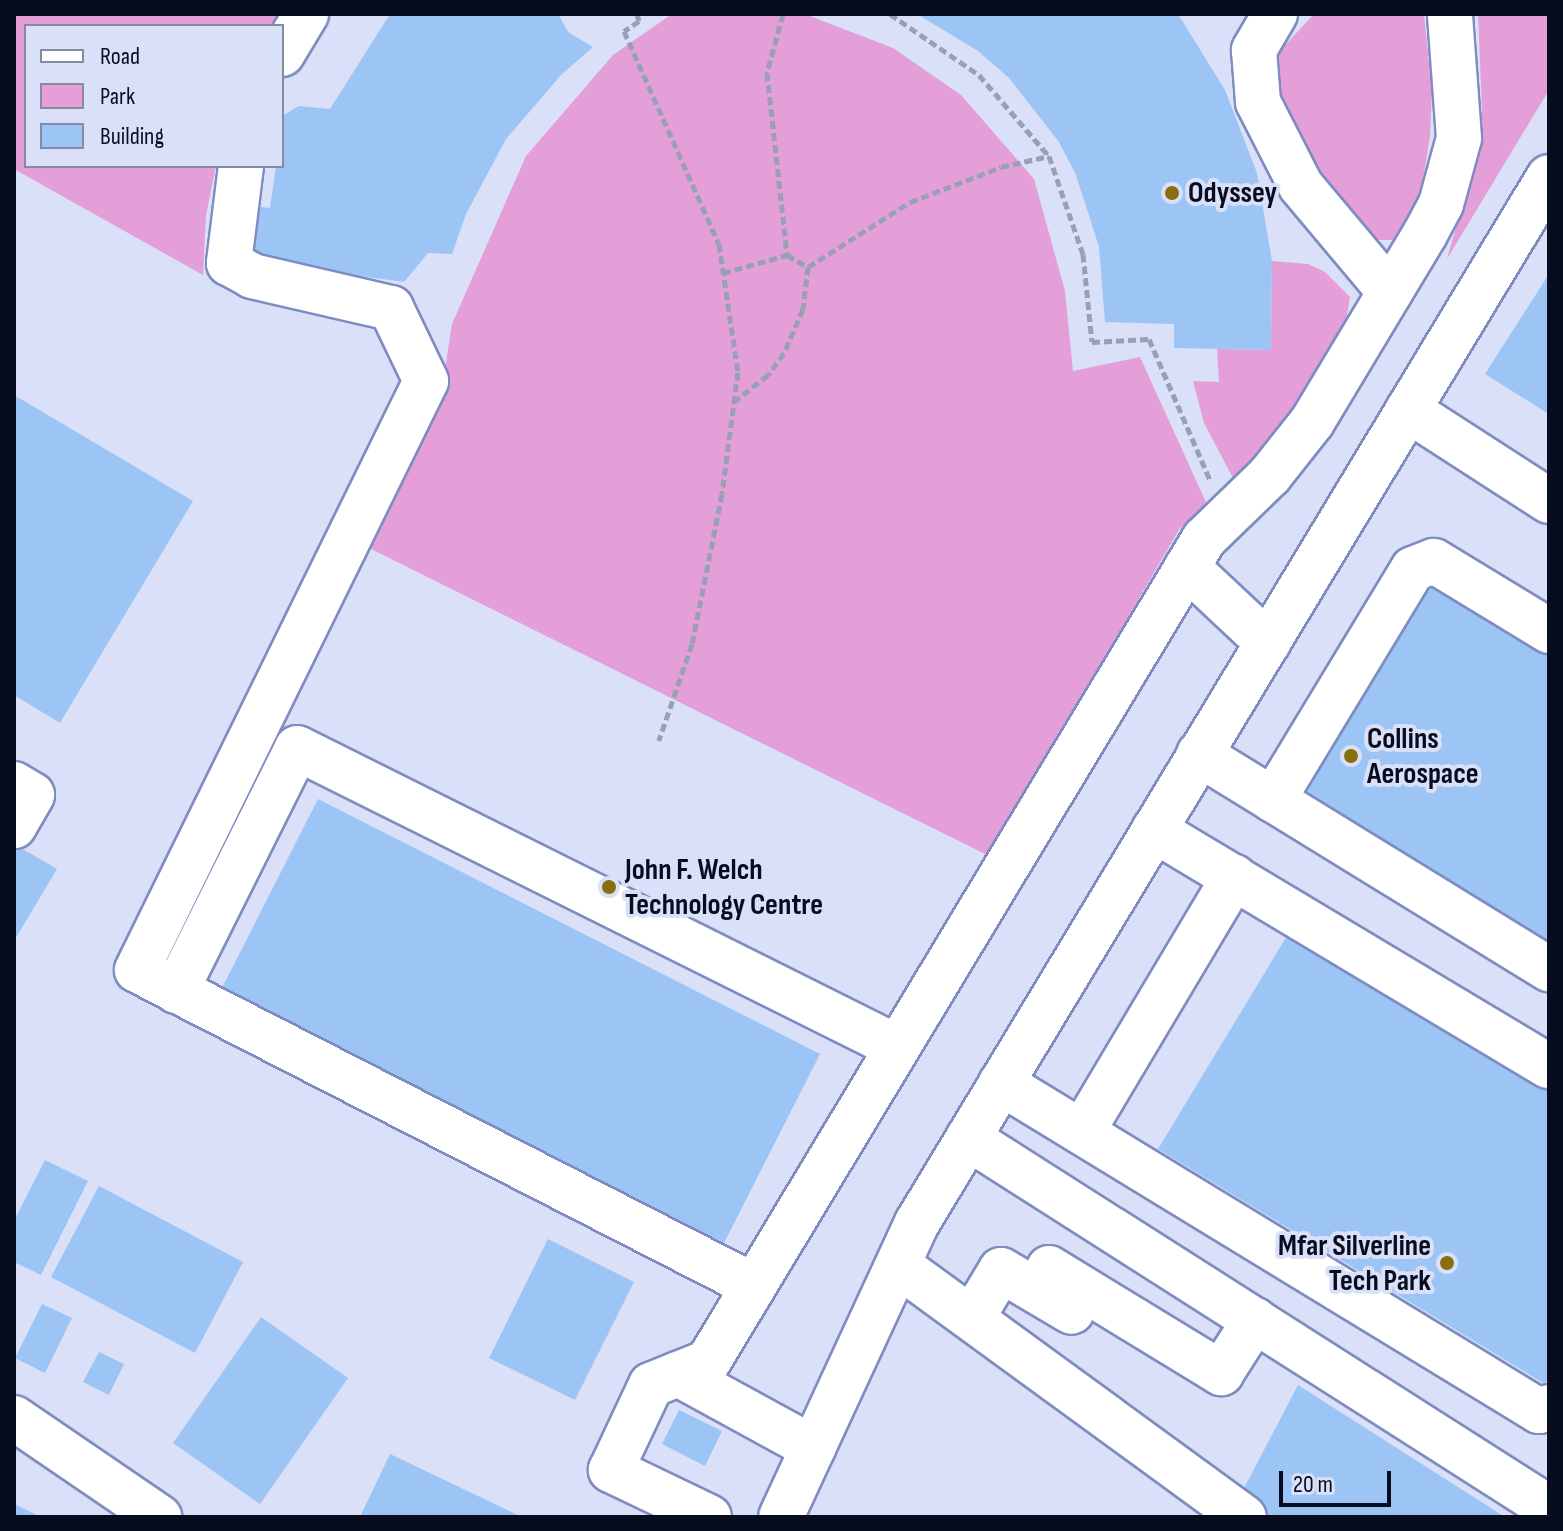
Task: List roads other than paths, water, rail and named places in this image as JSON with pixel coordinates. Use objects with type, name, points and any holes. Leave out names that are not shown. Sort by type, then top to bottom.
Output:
[{"type":"street","points":[[284,51],[306,14]]},
{"type":"street","points":[[1275,14],[1254,50],[1258,102],[1301,186],[1390,292]]},
{"type":"street","points":[[709,1517],[611,1470],[651,1385],[708,1362],[1204,539],[1226,519],[1312,422],[1390,292],[1441,204],[1452,171],[1460,106],[1450,14]]},
{"type":"street","points":[[241,168],[229,263],[252,276],[391,308],[426,381],[137,970],[754,1286]]},
{"type":"street","points":[[781,1517],[898,1265],[968,1138],[1408,410],[1546,190]]},
{"type":"street","points":[[1408,410],[1549,501]]},
{"type":"street","points":[[1273,800],[1413,569],[1434,561],[1549,631]]},
{"type":"street","points":[[1187,567],[1268,643]]},
{"type":"street","points":[[176,991],[297,748],[897,1047]]},
{"type":"street","points":[[1199,754],[1549,969]]},
{"type":"street","points":[[14,784],[32,795],[14,826]]},
{"type":"street","points":[[1154,830],[1549,1066]]},
{"type":"street","points":[[1082,1132],[1234,877]]},
{"type":"street","points":[[1001,1083],[1539,1411],[1549,1407]]},
{"type":"street","points":[[968,1138],[1549,1508]]},
{"type":"street","points":[[898,1265],[1244,1517]]},
{"type":"street","points":[[1049,1268],[1221,1373],[1255,1320]]},
{"type":"street","points":[[972,1318],[1001,1270],[1146,1357]]},
{"type":"street","points":[[678,1374],[813,1448]]},
{"type":"street","points":[[14,1418],[159,1517]]},
{"type":"place","name":"Odyssey","points":[[1172,193]]},
{"type":"place","name":"Collins Aerospace","points":[[1351,756]]},
{"type":"place","name":"John F. Welch Technology Centre","points":[[609,887]]},
{"type":"place","name":"Mfar Silverline Tech Park","points":[[1447,1263]]}]
